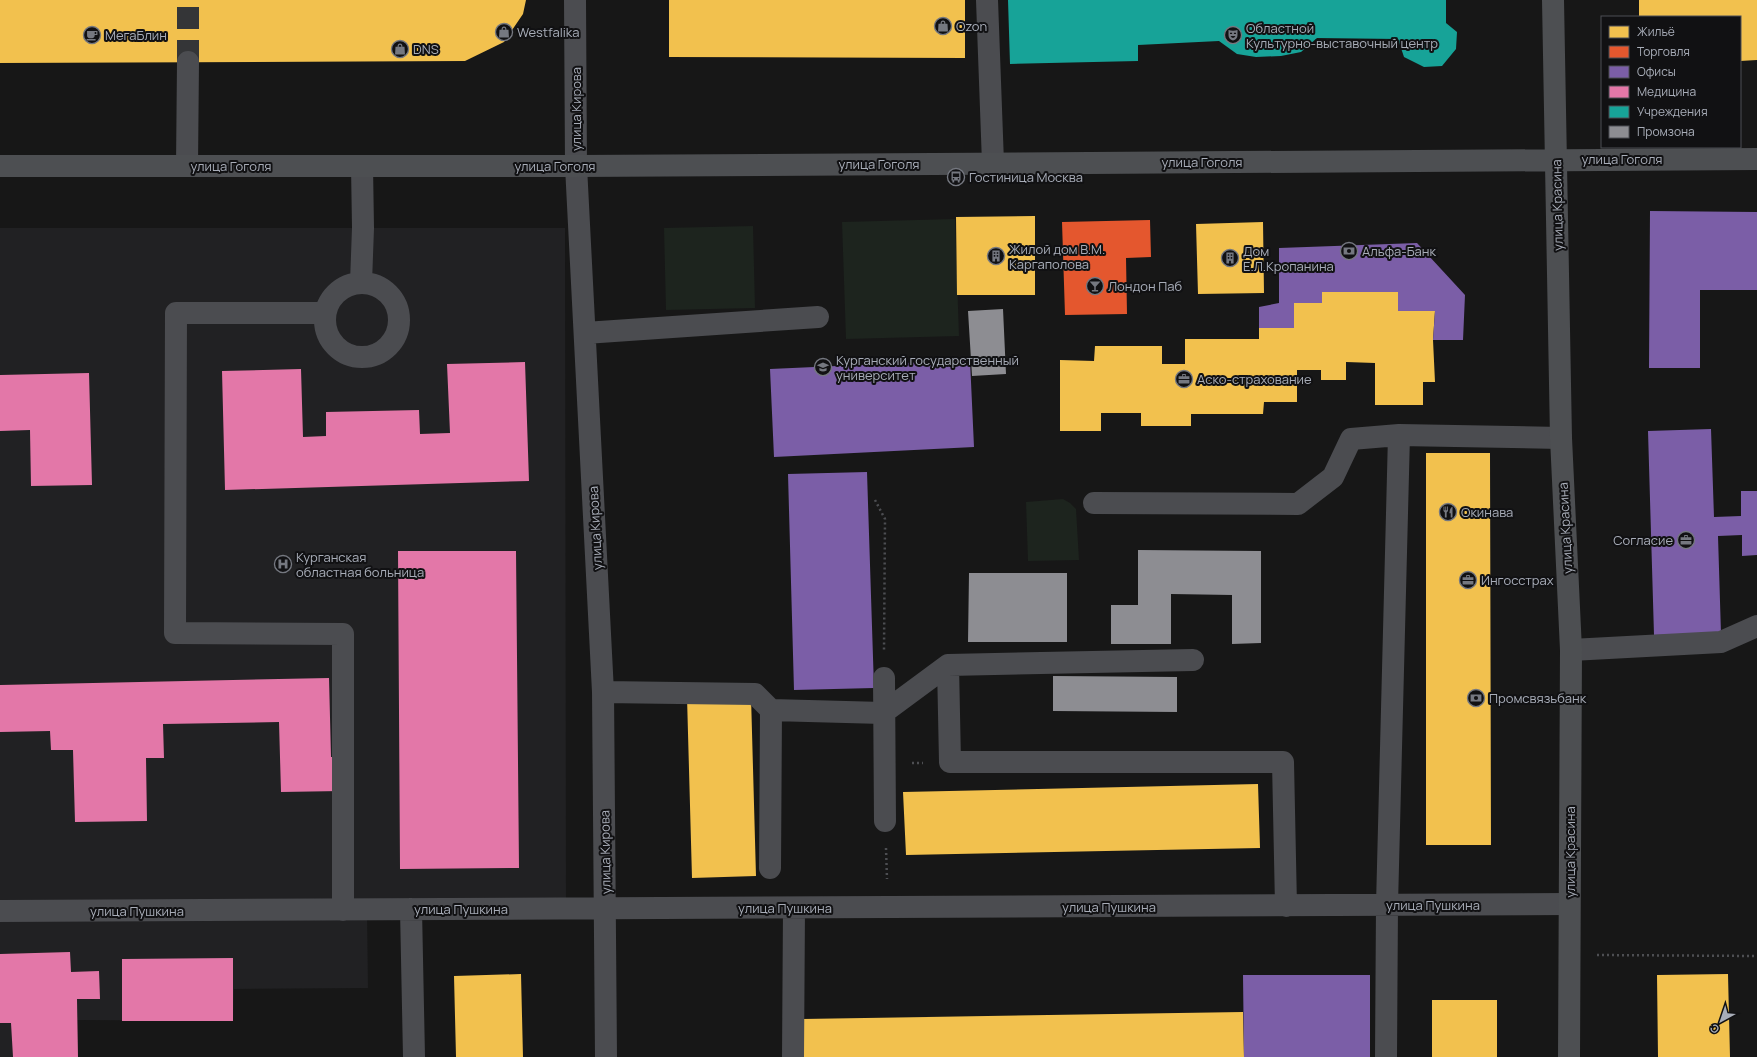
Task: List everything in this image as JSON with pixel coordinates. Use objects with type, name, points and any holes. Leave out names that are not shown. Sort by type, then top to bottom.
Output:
[{"type":"main road","name":"улица Красина","points":[[1553,0],[1561,438],[1571,650],[1569,1057]]},
{"type":"main road","name":"улица Гоголя","points":[[0,166],[576,166],[1757,159]]},
{"type":"street","name":"улица Кирова","points":[[575,0],[576,166],[603,692],[606,908],[606,1057]]},
{"type":"street","points":[[987,0],[993,163]]},
{"type":"street","points":[[187,166],[188,62]]},
{"type":"street","points":[[361,283],[363,228],[362,166]]},
{"type":"street","points":[[369,282],[387,291],[398,307],[400,327],[392,345],[375,356],[356,358],[338,349],[326,333],[325,313],[333,295],[349,284],[369,282]]},
{"type":"street","points":[[325,313],[176,313],[175,633],[344,634],[343,910]]},
{"type":"street","points":[[585,333],[818,317]]},
{"type":"street","points":[[1386,1057],[1387,905],[1399,435]]},
{"type":"street","points":[[1094,503],[1298,504],[1333,477],[1351,439],[1399,435],[1561,438]]},
{"type":"street","points":[[1571,650],[1721,642],[1757,626]]},
{"type":"street","points":[[603,692],[755,694],[771,710],[883,713],[948,665],[1193,660]]},
{"type":"street","points":[[948,665],[950,762],[1283,762],[1286,906]]},
{"type":"street","points":[[884,678],[883,713],[885,821]]},
{"type":"street","points":[[770,868],[771,710]]},
{"type":"street","name":"улица Пушкина","points":[[0,911],[606,908],[794,909],[1569,904]]},
{"type":"street","points":[[412,909],[414,1057]]},
{"type":"street","points":[[793,1057],[794,909]]},
{"type":"path","points":[[875,500],[885,519],[884,678]]},
{"type":"path","points":[[884,764],[950,762]]},
{"type":"path","points":[[885,821],[887,908]]},
{"type":"path","points":[[1570,955],[1757,956]]},
{"type":"shaded area","points":[[955,219],[959,336],[846,339],[842,222]]},
{"type":"shaded area","points":[[753,226],[755,308],[666,310],[664,228]]},
{"type":"shaded area","name":"Курганская областная больница","points":[[0,228],[565,228],[566,901],[367,910],[368,988],[234,989],[233,1021],[77,1020],[78,1057],[0,1057]]},
{"type":"shaded area","points":[[1063,499],[1076,509],[1079,560],[1028,561],[1026,502]]},
{"type":"building: Жильё","points":[[0,0],[526,0],[523,14],[504,42],[465,61],[0,63]]},
{"type":"building: Жильё","points":[[669,0],[965,0],[965,58],[669,57]]},
{"type":"building: Жильё","points":[[1639,0],[1757,0],[1757,60],[1741,61],[1741,16],[1639,16]]},
{"type":"building: Жильё","name":"Жилой дом В.М. Каргаполова","points":[[1035,216],[1035,295],[957,295],[956,217]]},
{"type":"building: Жильё","name":"Дом Е.Л.Кропанина","points":[[1263,222],[1264,293],[1198,294],[1196,224]]},
{"type":"building: Жильё","points":[[1322,292],[1398,292],[1398,311],[1435,311],[1433,340],[1435,382],[1423,382],[1423,405],[1375,405],[1375,363],[1346,362],[1346,380],[1321,380],[1321,370],[1297,370],[1297,402],[1264,402],[1263,414],[1191,414],[1191,426],[1141,426],[1141,413],[1101,413],[1101,431],[1060,431],[1060,360],[1094,361],[1095,346],[1162,346],[1162,364],[1185,364],[1185,339],[1259,339],[1259,328],[1294,328],[1294,303],[1322,303]]},
{"type":"building: Жильё","points":[[1426,453],[1490,453],[1491,845],[1426,845]]},
{"type":"building: Жильё","points":[[751,696],[756,876],[692,878],[687,697]]},
{"type":"building: Жильё","points":[[1258,784],[1260,848],[906,855],[903,792]]},
{"type":"building: Жильё","points":[[521,974],[523,1057],[456,1057],[454,976]]},
{"type":"building: Жильё","points":[[1728,974],[1730,1057],[1658,1057],[1657,975]]},
{"type":"building: Жильё","points":[[1432,1000],[1497,1000],[1497,1057],[1432,1057]]},
{"type":"building: Жильё","points":[[1243,1012],[1244,1057],[803,1057],[802,1019]]},
{"type":"building: Торговля","name":"Лондон Паб","points":[[1150,220],[1151,257],[1126,258],[1127,314],[1065,315],[1062,222]]},
{"type":"building: Офисы","points":[[1650,211],[1757,212],[1757,290],[1700,290],[1700,368],[1649,368]]},
{"type":"building: Офисы","points":[[1417,243],[1465,295],[1463,340],[1433,340],[1435,311],[1398,311],[1398,292],[1322,292],[1322,303],[1294,303],[1294,328],[1259,328],[1259,307],[1279,303],[1279,248]]},
{"type":"building: Офисы","points":[[970,360],[974,447],[774,457],[770,369]]},
{"type":"building: Офисы","points":[[1711,429],[1714,517],[1741,516],[1741,491],[1757,491],[1757,555],[1742,556],[1742,535],[1718,536],[1721,634],[1654,635],[1648,431]]},
{"type":"building: Офисы","points":[[867,472],[874,688],[794,690],[788,474]]},
{"type":"building: Офисы","points":[[1243,975],[1370,975],[1370,1057],[1244,1057]]},
{"type":"building: Медицина","points":[[525,362],[529,481],[225,490],[222,371],[301,369],[303,437],[326,436],[326,412],[419,410],[420,434],[450,433],[447,364]]},
{"type":"building: Медицина","points":[[89,373],[92,485],[31,486],[30,430],[0,431],[0,375]]},
{"type":"building: Медицина","points":[[398,551],[516,551],[519,868],[400,869]]},
{"type":"building: Медицина","points":[[329,678],[331,757],[341,757],[341,791],[281,792],[279,722],[163,724],[164,758],[146,758],[147,821],[75,822],[73,750],[51,750],[50,731],[0,732],[0,685]]},
{"type":"building: Медицина","points":[[70,952],[71,972],[99,971],[100,999],[77,999],[78,1057],[13,1057],[11,1023],[0,1023],[0,954]]},
{"type":"building: Медицина","points":[[233,958],[233,1021],[122,1021],[122,959]]},
{"type":"building: Учреждения","name":"Областной Культурно-выставочный центр","points":[[1008,0],[1446,0],[1446,23],[1457,32],[1456,49],[1442,66],[1424,67],[1404,57],[1398,39],[1317,38],[1301,52],[1281,56],[1256,57],[1237,54],[1219,41],[1138,45],[1138,61],[1010,64]]},
{"type":"building: Промзона","points":[[1003,309],[1006,374],[972,376],[968,311]]},
{"type":"building: Промзона","points":[[1138,550],[1261,551],[1261,643],[1232,644],[1232,595],[1171,594],[1171,644],[1111,644],[1111,605],[1138,605]]},
{"type":"building: Промзона","points":[[969,573],[1067,573],[1067,642],[968,642]]},
{"type":"building: Промзона","points":[[1053,676],[1177,677],[1177,712],[1053,711]]},
{"type":"tunnel","points":[[188,0],[188,62]]},
{"type":"place","name":"Ozon","points":[[943,26]]},
{"type":"place","name":"Westfalika","points":[[504,32]]},
{"type":"place","name":"МегаБлин","points":[[92,35]]},
{"type":"place","name":"Областной Культурно-выставочный центр","points":[[1233,35]]},
{"type":"place","name":"DNS","points":[[400,49]]},
{"type":"place","name":"Гостиница Москва","points":[[956,177]]},
{"type":"place","name":"Альфа-Банк","points":[[1349,251]]},
{"type":"place","name":"Жилой дом В.М. Каргаполова","points":[[996,256]]},
{"type":"place","name":"Дом Е.Л.Кропанина","points":[[1230,258]]},
{"type":"place","name":"Лондон Паб","points":[[1095,286]]},
{"type":"place","name":"Курганский государственный университет","points":[[823,367]]},
{"type":"place","name":"Аско-страхование","points":[[1184,379]]},
{"type":"place","name":"Окинава","points":[[1448,512]]},
{"type":"place","name":"Согласие","points":[[1686,540]]},
{"type":"place","name":"Курганская областная больница","points":[[283,564]]},
{"type":"place","name":"Ингосстрах","points":[[1468,580]]},
{"type":"place","name":"Промсвязьбанк","points":[[1476,698]]}]
